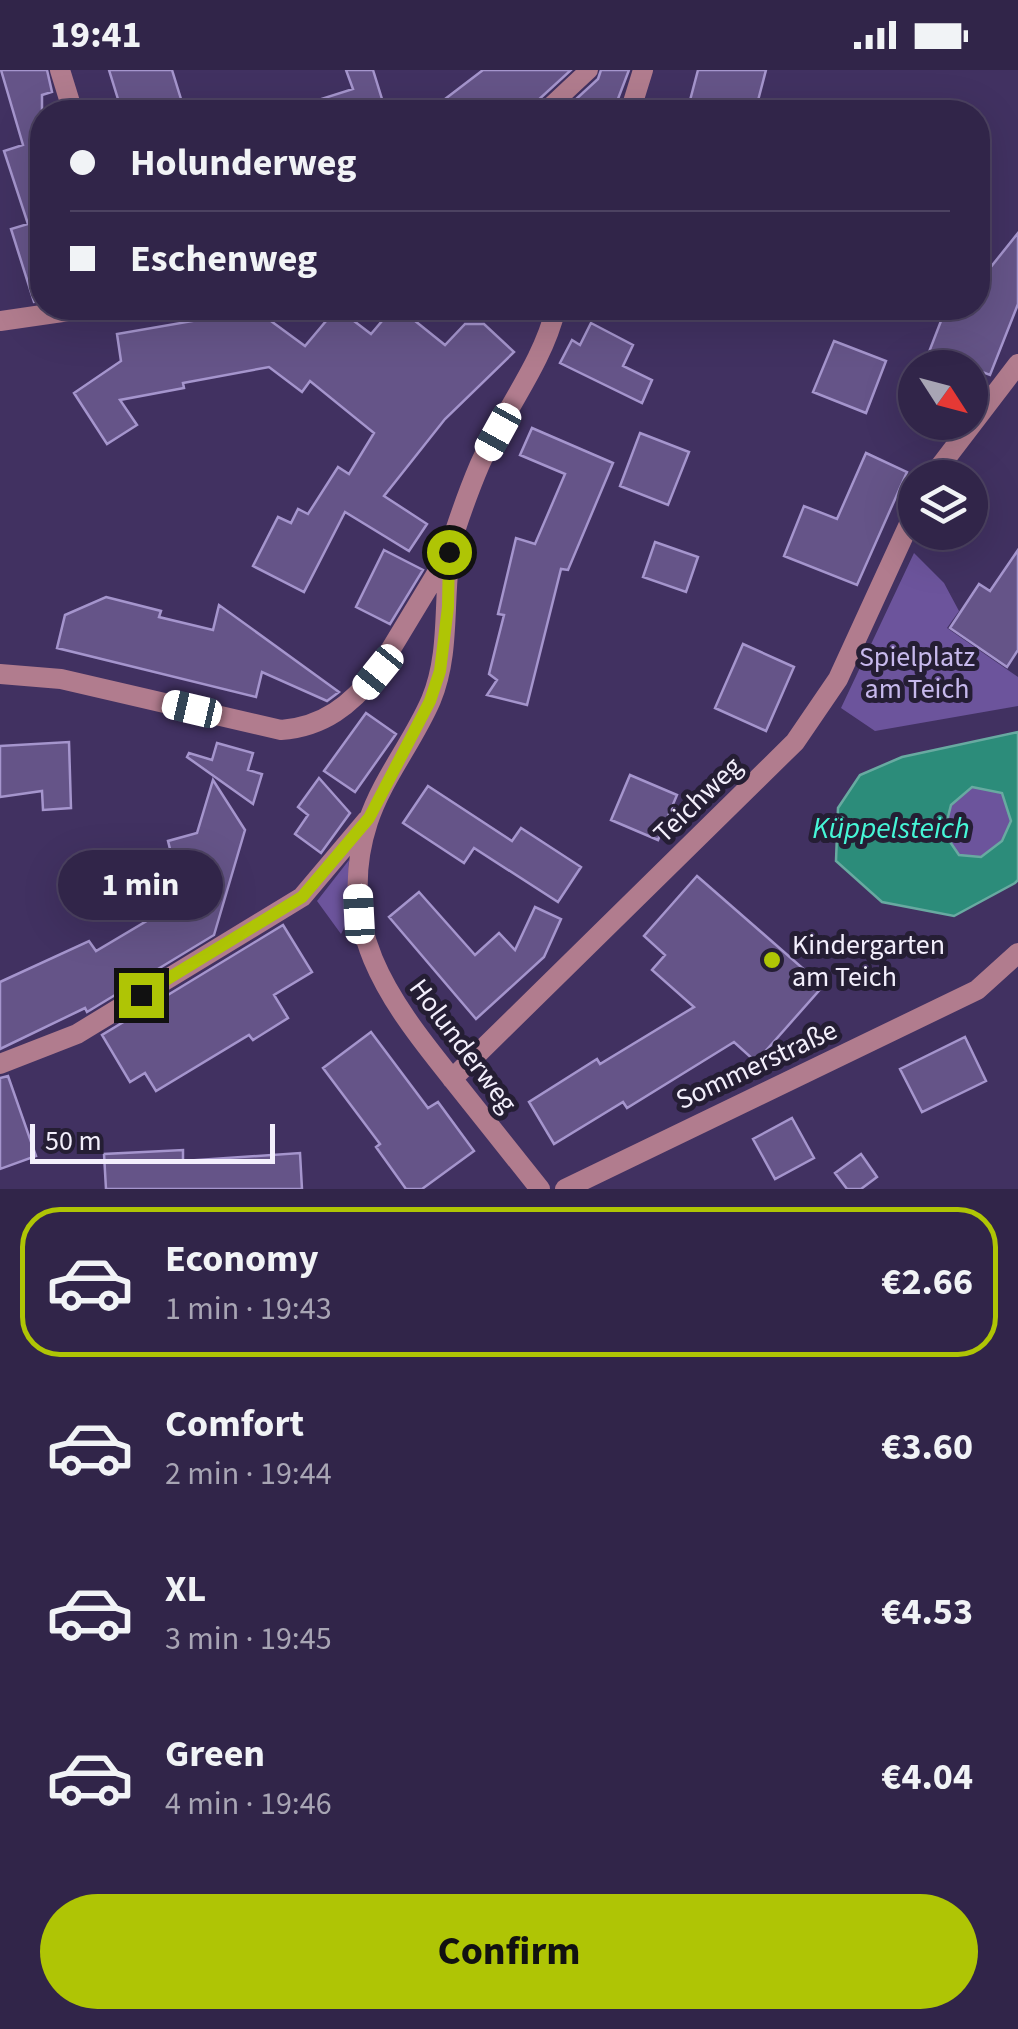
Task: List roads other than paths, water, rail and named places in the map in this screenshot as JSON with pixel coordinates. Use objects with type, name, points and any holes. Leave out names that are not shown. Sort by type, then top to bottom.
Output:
[{"type":"street","points":[[60,70],[69,100]]},
{"type":"street","points":[[634,100],[643,70]]},
{"type":"street","points":[[0,321],[30,317]]},
{"type":"street","name":"Holunderweg","points":[[540,1189],[404,1018],[367,948],[359,914],[356,872],[369,818],[430,701],[440,671],[448,607],[449,552],[480,463],[548,340],[553,320]]},
{"type":"street","points":[[945,460],[1018,364]]},
{"type":"street","name":"Teichweg","points":[[452,1079],[795,742],[838,679],[898,548]]},
{"type":"street","points":[[0,674],[61,679],[281,730],[304,728],[335,714],[378,672],[449,552]]},
{"type":"street","points":[[0,1064],[77,1034],[302,897],[369,818]]},
{"type":"street","name":"Sommerstraße","points":[[564,1189],[978,990],[1018,953]]},
{"type":"lane","points":[[557,100],[589,70]]},
{"type":"water","name":"Küppelsteich","points":[[1018,732],[1015,883],[954,916],[882,902],[836,861],[838,808],[860,775],[902,757]],"holes":[[[972,787],[1002,793],[1011,821],[1002,841],[981,857],[959,855],[944,833],[951,805]]]},
{"type":"place","name":"Kindergarten am Teich","points":[[772,960]]},
{"type":"park label","name":"Spielplatz am Teich","points":[[917,672]]}]
